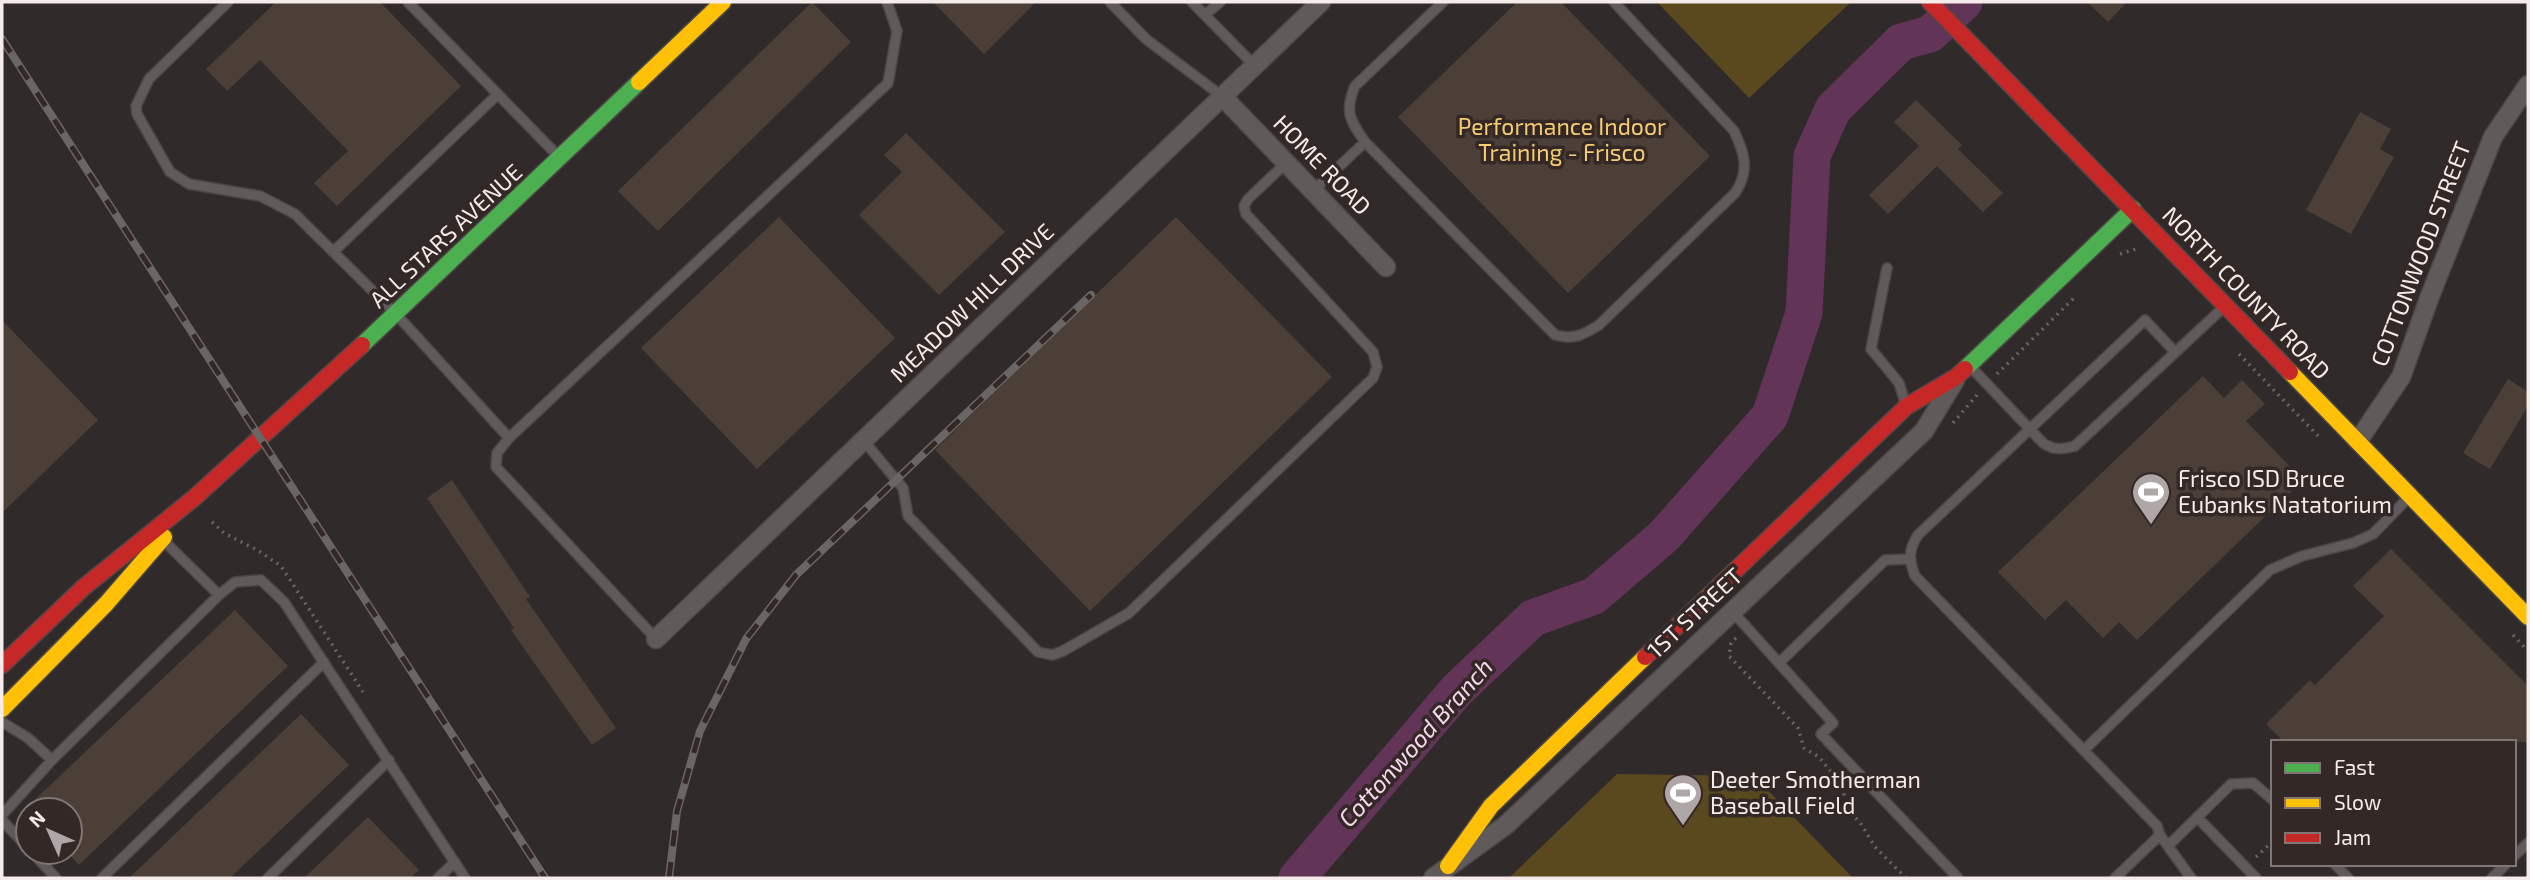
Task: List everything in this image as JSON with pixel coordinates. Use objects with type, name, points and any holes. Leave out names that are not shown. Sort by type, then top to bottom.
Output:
[{"type":"street","name":"ALL STARS AVENUE","points":[[2,665],[84,587],[194,498],[396,314],[723,2]]},
{"type":"street","name":"MEADOW HILL DRIVE","points":[[656,639],[1321,2]]},
{"type":"street","name":"NORTH COUNTY ROAD","points":[[1930,2],[2528,617]]},
{"type":"street","name":"COTTONWOOD STREET","points":[[2358,441],[2401,377],[2493,137],[2528,85]]},
{"type":"street","name":"HOME ROAD","points":[[1223,97],[1386,267]]},
{"type":"street","name":"1ST STREET","points":[[1448,866],[1490,806],[1712,592],[1907,406],[1963,371],[2133,209]]},
{"type":"street","name":"1ST STREET","points":[[1433,878],[1506,825],[1924,430],[1963,371]]},
{"type":"street","name":"ALL STARS AVENUE","points":[[2,709],[106,604],[194,498]]},
{"type":"street","points":[[1712,592],[1733,612]]},
{"type":"lane","points":[[228,2],[149,79],[136,106],[137,114],[170,172],[189,184],[260,196],[295,214],[396,314],[509,438]]},
{"type":"lane","points":[[408,2],[561,159]]},
{"type":"lane","points":[[656,639],[496,467],[497,453],[509,438],[888,83],[897,31],[887,2]]},
{"type":"lane","points":[[1110,2],[1146,39],[1223,97]]},
{"type":"lane","points":[[1192,2],[1255,66]]},
{"type":"lane","points":[[1205,15],[1220,2]]},
{"type":"lane","points":[[1443,2],[1355,86],[1348,102],[1353,125],[1365,142],[1555,335],[1567,338],[1580,337],[1599,325],[1735,193],[1746,168],[1743,148],[1734,131],[1614,2]]},
{"type":"lane","points":[[333,252],[498,94]]},
{"type":"lane","points":[[1313,191],[1365,142]]},
{"type":"lane","points":[[864,441],[903,488],[908,516],[1038,652],[1052,656],[1063,652],[1129,613],[1373,377],[1377,367],[1373,352],[1246,214],[1244,206],[1248,200],[1286,163]]},
{"type":"lane","points":[[1887,268],[1871,349],[1899,383],[1907,406]]},
{"type":"lane","points":[[1963,371],[1987,384],[2029,430],[2051,448],[2061,450],[2075,446],[2226,304]]},
{"type":"lane","points":[[2175,352],[2144,320],[1918,535],[1912,545],[1909,559],[1915,576],[2157,826],[2160,835],[2191,878]]},
{"type":"lane","points":[[2084,750],[2270,570],[2302,555],[2353,543],[2373,534],[2411,495]]},
{"type":"lane","points":[[162,539],[219,595]]},
{"type":"lane","points":[[1779,663],[1885,560],[1909,559]]},
{"type":"lane","points":[[14,831],[2,817],[52,760],[219,595],[235,582],[261,580],[284,602],[465,878]]},
{"type":"lane","points":[[1733,612],[1833,723],[1821,734],[1958,878]]},
{"type":"lane","points":[[102,878],[324,662]]},
{"type":"lane","points":[[2,722],[28,738],[52,760]]},
{"type":"lane","points":[[268,878],[389,760]]},
{"type":"lane","points":[[2168,846],[2231,784],[2253,783],[2271,798]]},
{"type":"lane","points":[[2197,817],[2256,878]]},
{"type":"lane","points":[[2115,878],[2160,835]]},
{"type":"lane","points":[[438,878],[455,862]]},
{"type":"path","points":[[2120,254],[2136,249],[2145,254]]},
{"type":"path","points":[[1946,430],[1987,384],[2082,291]]},
{"type":"path","points":[[2233,348],[2328,447]]},
{"type":"path","points":[[1746,626],[1731,643],[1729,656],[1798,728],[1804,748],[1819,757],[1841,784],[1848,808],[1875,847],[1906,878]]},
{"type":"path","points":[[2509,631],[2528,651]]},
{"type":"shaded area","points":[[1657,2],[1851,2],[1749,98]]},
{"type":"shaded area","name":"Deeter Smotherman Baseball Field","points":[[1617,774],[1754,776],[1853,878],[1509,878]]},
{"type":"building","points":[[276,2],[380,2],[461,86],[337,206],[314,183],[348,151],[260,60],[227,91],[206,69]]},
{"type":"building","points":[[812,2],[851,42],[658,231],[618,191]]},
{"type":"building","points":[[933,2],[1036,2],[984,54]]},
{"type":"building","name":"Performance Indoor Training - Frisco","points":[[1517,2],[1561,2],[1710,156],[1568,293],[1398,117]]},
{"type":"building","points":[[2087,2],[2127,2],[2108,22]]},
{"type":"building","points":[[1916,100],[1962,145],[1958,149],[2003,193],[1983,212],[1937,166],[1888,214],[1869,195],[1919,146],[1894,122]]},
{"type":"building","points":[[2360,112],[2391,129],[2380,149],[2394,157],[2351,234],[2306,210]]},
{"type":"building","points":[[906,133],[1005,232],[939,295],[859,215],[902,172],[884,155]]},
{"type":"building","points":[[779,217],[895,338],[757,469],[641,348]]},
{"type":"building","points":[[1176,217],[1332,377],[1090,611],[935,450]]},
{"type":"building","points":[[2,320],[98,420],[2,513]]},
{"type":"building","name":"Frisco ISD Bruce Eubanks Natatorium","points":[[2203,376],[2224,398],[2242,380],[2265,404],[2246,421],[2303,480],[2137,640],[2119,622],[2103,638],[2066,600],[2045,620],[1998,572]]},
{"type":"building","points":[[2508,379],[2528,392],[2528,406],[2490,469],[2463,453]]},
{"type":"building","points":[[452,480],[530,597],[526,599],[616,728],[592,745],[511,630],[514,628],[427,498]]},
{"type":"building","points":[[2391,549],[2528,686],[2528,742],[2282,740],[2266,724],[2310,680],[2315,685],[2384,616],[2353,586]]},
{"type":"building","points":[[235,610],[288,666],[84,860],[84,796],[39,796]]},
{"type":"building","points":[[301,714],[349,765],[230,878],[129,878]]},
{"type":"building","points":[[368,817],[419,870],[410,878],[304,878]]},
{"type":"waterway","name":"Cottonwood Branch","points":[[1297,878],[1457,690],[1533,618],[1594,596],[1664,536],[1770,416],[1804,313],[1812,156],[1833,109],[1901,42],[1930,34],[1964,2]]},
{"type":"railway","points":[[2,39],[545,878]]},
{"type":"railway","points":[[669,878],[677,811],[700,731],[746,639],[796,575],[1091,295]]},
{"type":"traffic: fast","points":[[362,345],[639,82]]},
{"type":"traffic: fast","points":[[1965,369],[2133,209]]},
{"type":"traffic: slow","points":[[639,82],[723,2]]},
{"type":"traffic: slow","points":[[2290,372],[2528,617]]},
{"type":"traffic: slow","points":[[2,709],[106,604],[164,537]]},
{"type":"traffic: slow","points":[[1448,866],[1491,806],[1645,657]]},
{"type":"traffic: jam","points":[[1930,2],[2290,372]]},
{"type":"traffic: jam","points":[[2,665],[84,587],[194,498],[362,345]]},
{"type":"traffic: jam","points":[[1645,657],[1907,406],[1965,369]]},
{"type":"place","name":"Frisco ISD Bruce Eubanks Natatorium","points":[[2151,526]]},
{"type":"place","name":"Deeter Smotherman Baseball Field","points":[[1683,827]]}]
